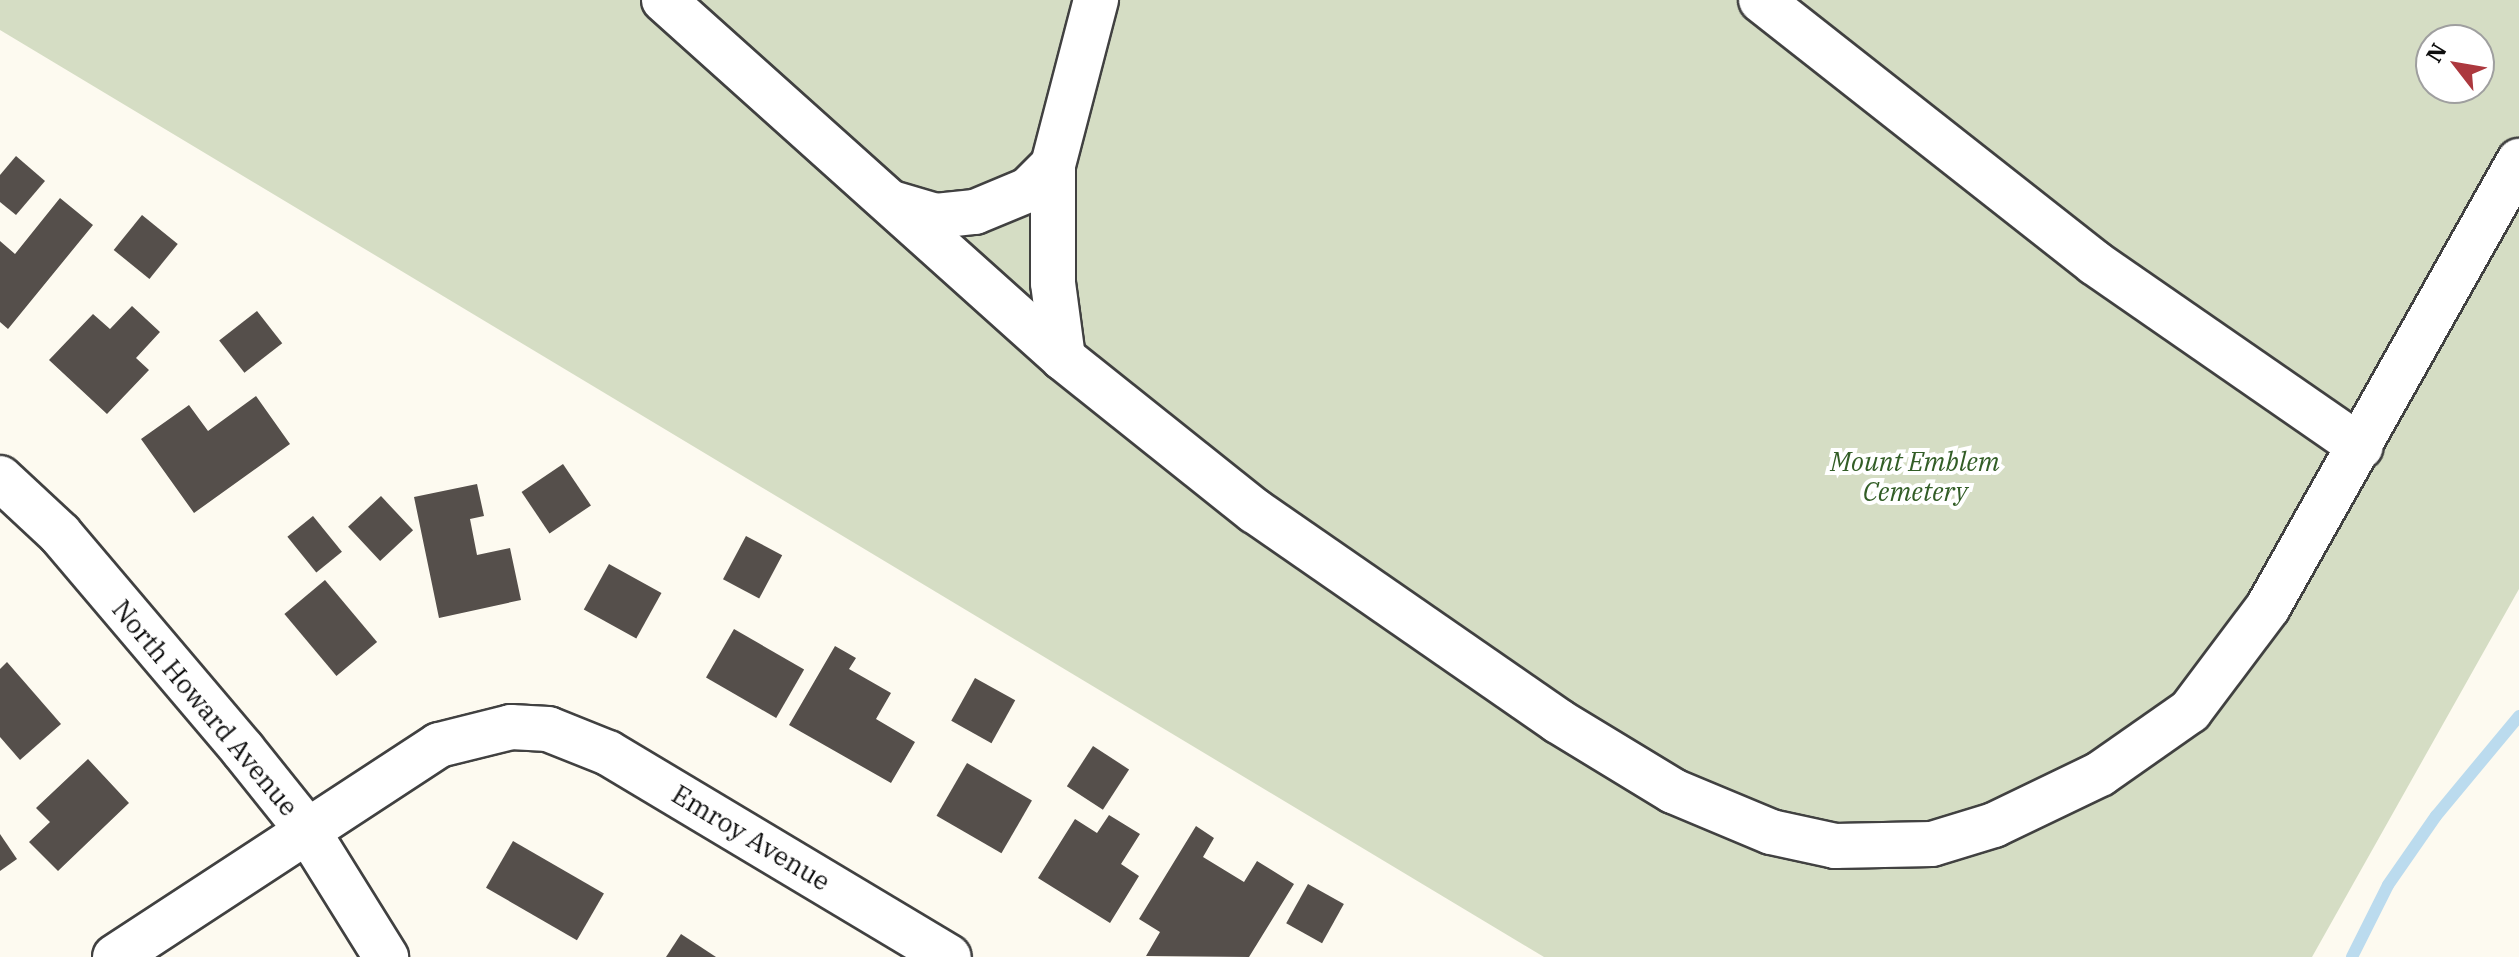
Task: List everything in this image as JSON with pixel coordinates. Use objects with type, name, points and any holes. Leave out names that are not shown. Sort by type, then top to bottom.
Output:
[{"type":"street","points":[[664,0],[1063,358],[1255,511],[1558,721],[1719,813],[1835,846],[1932,844],[1994,825],[2046,805],[2147,745],[2190,711],[2229,664],[2361,447],[2519,161]]},
{"type":"street","points":[[1063,358],[1053,283],[1053,165],[1096,0]]},
{"type":"street","points":[[1770,3],[2095,263],[2361,447]]},
{"type":"street","points":[[890,202],[936,216],[975,212],[1028,190],[1053,165]]},
{"type":"street","name":"North Howard Avenue","points":[[0,478],[60,534],[307,830],[386,957]]},
{"type":"street","name":"Emroy Avenue","points":[[307,830],[439,745],[471,732],[548,729],[608,753],[949,957]]},
{"type":"street","points":[[115,957],[307,830]]},
{"type":"green space","name":"Mount Emblem Cemetery","points":[[0,0],[2519,0],[2519,589],[2312,957],[1544,957],[0,30]]},
{"type":"building","points":[[16,156],[45,181],[16,215],[0,202],[0,175]]},
{"type":"building","points":[[60,198],[93,225],[8,329],[0,322],[0,241],[15,254]]},
{"type":"building","points":[[142,215],[178,244],[149,279],[114,250]]},
{"type":"building","points":[[132,306],[160,332],[136,358],[149,370],[107,414],[49,360],[93,314],[110,329]]},
{"type":"building","points":[[257,311],[282,343],[244,373],[219,341]]},
{"type":"building","points":[[256,396],[290,444],[194,513],[141,439],[189,405],[208,431]]},
{"type":"building","points":[[563,464],[591,505],[550,533],[522,492]]},
{"type":"building","points":[[477,484],[484,516],[470,519],[477,555],[510,548],[521,600],[439,618],[414,497]]},
{"type":"building","points":[[381,496],[413,530],[380,561],[348,527]]},
{"type":"building","points":[[313,516],[342,552],[316,573],[287,537]]},
{"type":"building","points":[[746,536],[782,555],[759,599],[723,579]]},
{"type":"building","points":[[609,564],[661,593],[636,639],[584,609]]},
{"type":"building","points":[[325,580],[377,642],[336,676],[284,614]]},
{"type":"building","points":[[734,629],[804,670],[776,718],[706,677]]},
{"type":"building","points":[[835,646],[856,658],[849,669],[891,693],[876,719],[915,742],[891,783],[789,725]]},
{"type":"building","points":[[7,662],[61,724],[20,760],[0,737],[0,669]]},
{"type":"building","points":[[975,678],[1015,700],[991,743],[951,721]]},
{"type":"building","points":[[1093,746],[1129,769],[1103,810],[1067,786]]},
{"type":"building","points":[[88,759],[129,803],[58,871],[29,842],[50,822],[36,808]]},
{"type":"building","points":[[967,763],[1032,800],[1001,853],[936,816]]},
{"type":"building","points":[[1109,815],[1140,834],[1121,864],[1139,876],[1110,923],[1038,878],[1075,819],[1097,833]]},
{"type":"building","points":[[1196,826],[1214,838],[1203,857],[1244,882],[1257,861],[1294,884],[1249,957],[1146,956],[1160,932],[1139,919]]},
{"type":"building","points":[[0,834],[17,859],[0,871]]},
{"type":"building","points":[[513,841],[604,893],[577,940],[486,888]]},
{"type":"building","points":[[1308,884],[1344,904],[1322,943],[1286,923]]},
{"type":"building","points":[[681,934],[716,957],[666,957]]},
{"type":"waterway","points":[[2352,957],[2388,885],[2436,816],[2519,716]]}]
